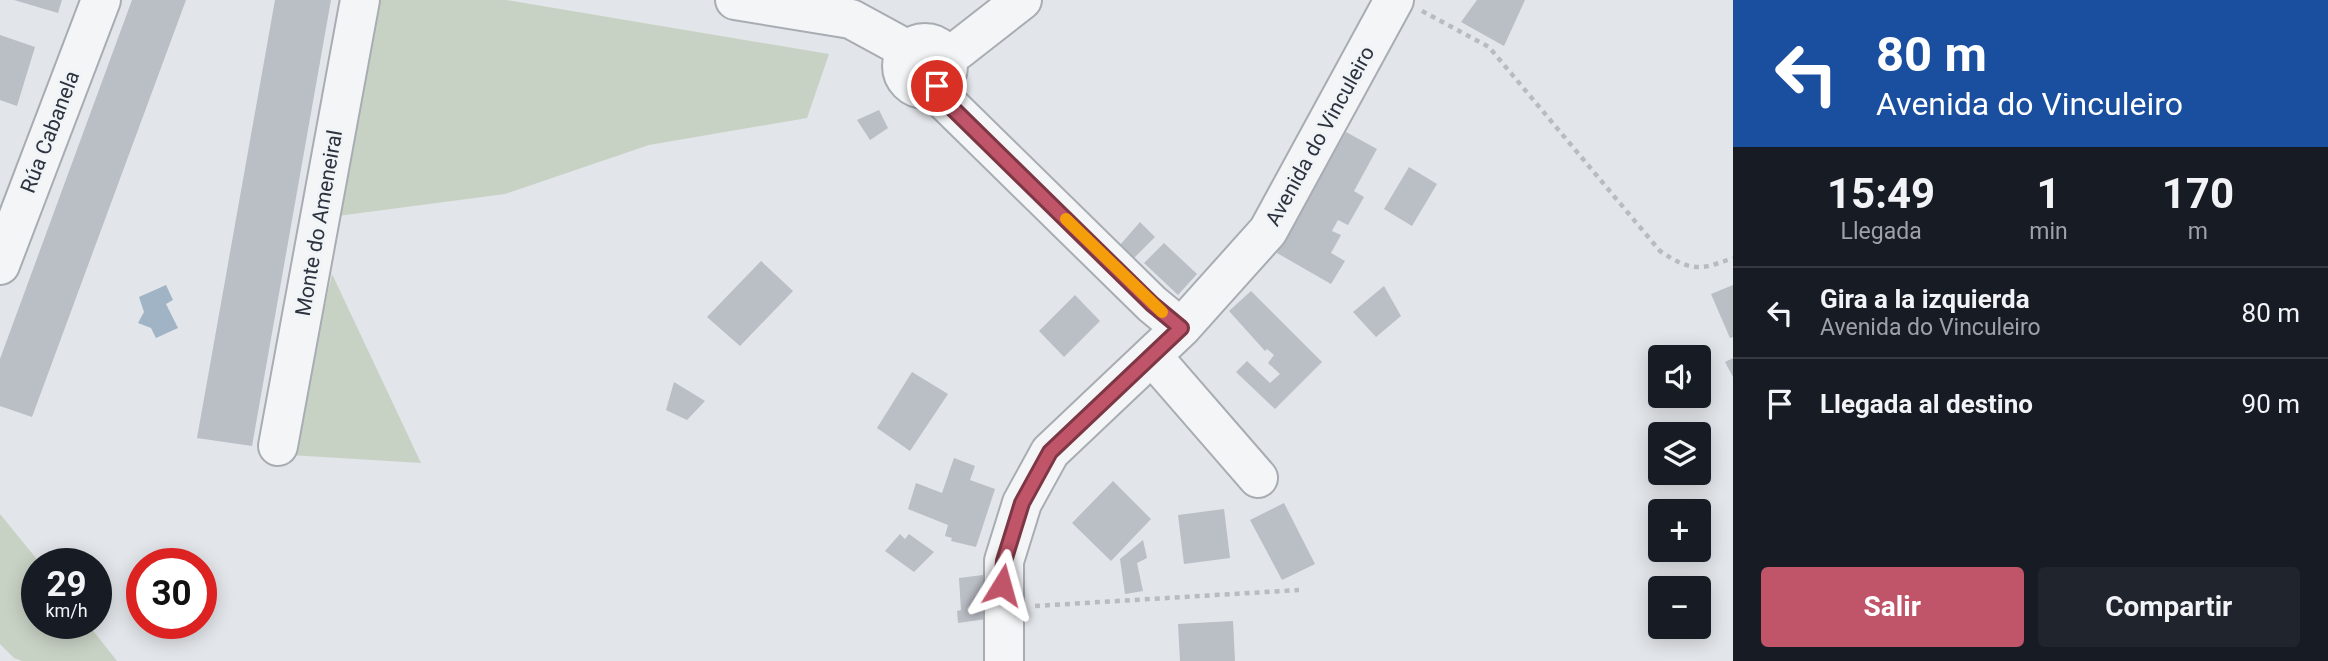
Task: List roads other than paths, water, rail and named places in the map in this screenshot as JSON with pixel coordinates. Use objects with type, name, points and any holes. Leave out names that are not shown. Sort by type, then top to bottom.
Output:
[{"type":"street","name":"Rúa Cabanela","points":[[0,265],[101,0]]},
{"type":"street","name":"Monte do Ameneiral","points":[[278,446],[360,0]]},
{"type":"street","points":[[735,0],[851,19],[908,50],[928,43],[942,70],[944,100],[1152,304],[1181,328]]},
{"type":"street","points":[[942,70],[958,50],[1022,0]]},
{"type":"street","name":"Avenida do Vinculeiro","points":[[1004,661],[1001,608],[1004,561],[1022,503],[1050,452],[1181,328],[1268,231],[1404,3]]},
{"type":"street","points":[[1152,356],[1258,478]]},
{"type":"water","points":[[166,285],[173,300],[166,304],[178,328],[156,338],[151,328],[138,323],[144,312],[139,297]]}]
